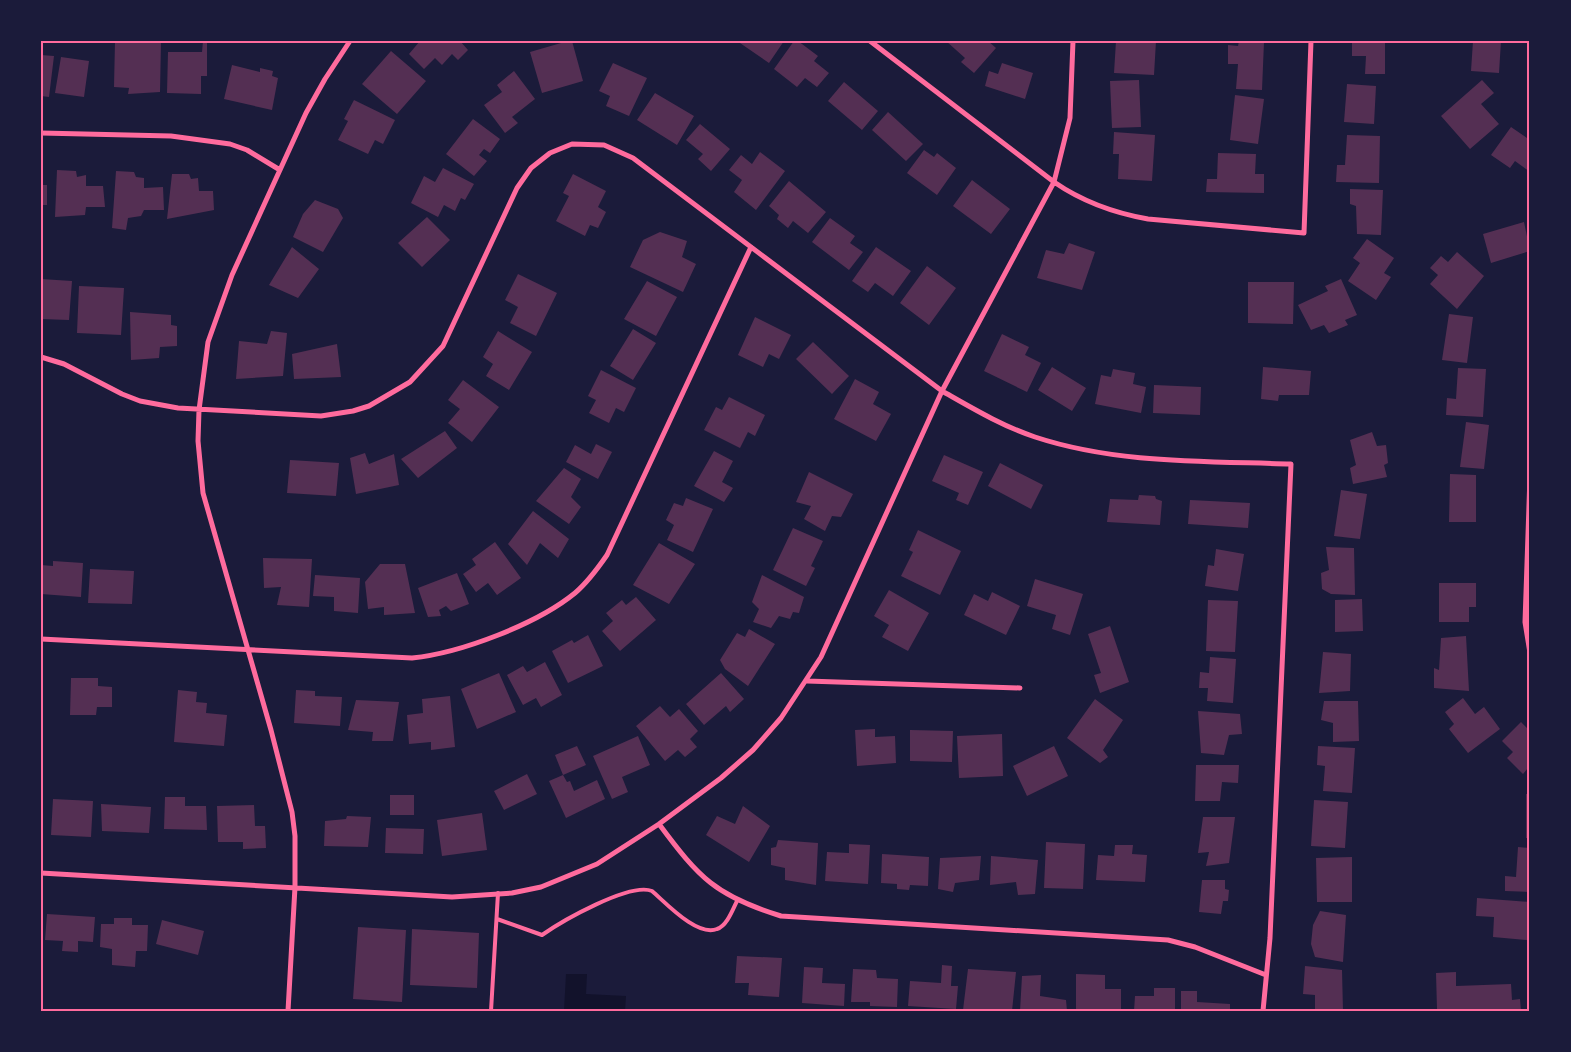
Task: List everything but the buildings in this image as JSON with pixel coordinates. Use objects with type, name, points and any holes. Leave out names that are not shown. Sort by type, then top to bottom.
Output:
[{"type":"street","points":[[288,1011],[294,887],[295,836],[292,812],[271,730],[246,649],[203,493],[198,441],[208,342],[218,310],[280,170],[324,79],[350,41]]},
{"type":"street","points":[[870,41],[1054,182],[1085,200],[1126,215],[1304,233],[1311,41]]},
{"type":"street","points":[[41,873],[452,897],[482,897],[526,890],[570,877],[597,864],[659,824],[722,778],[753,750],[781,718],[821,657],[942,392],[1054,182],[1070,118],[1074,41]]},
{"type":"street","points":[[41,132],[171,136],[230,144],[247,150],[280,170]]},
{"type":"street","points":[[41,357],[64,364],[122,394],[140,400],[200,410],[321,416],[353,411],[368,406],[410,382],[442,346],[517,188],[531,168],[550,153],[572,144],[604,145],[633,158],[942,392],[992,419],[1034,436],[1077,449],[1122,457],[1291,464],[1270,938],[1263,1011]]},
{"type":"street","points":[[41,639],[412,658],[435,656],[471,646],[538,616],[575,592],[598,568],[615,540],[751,247]]},
{"type":"street","points":[[1530,476],[1525,622],[1530,653]]},
{"type":"street","points":[[807,681],[1020,688]]},
{"type":"street","points":[[659,824],[681,853],[704,878],[737,901],[781,916],[1168,940],[1195,947],[1266,975]]},
{"type":"lane","points":[[497,919],[542,935],[565,918],[630,891],[644,888],[652,891],[691,924],[706,930],[718,929],[725,923],[737,901]]},
{"type":"lane","points":[[491,1011],[498,893]]},
{"type":"shaded area","points":[[566,974],[587,974],[586,994],[626,996],[625,1011],[564,1011]]}]
